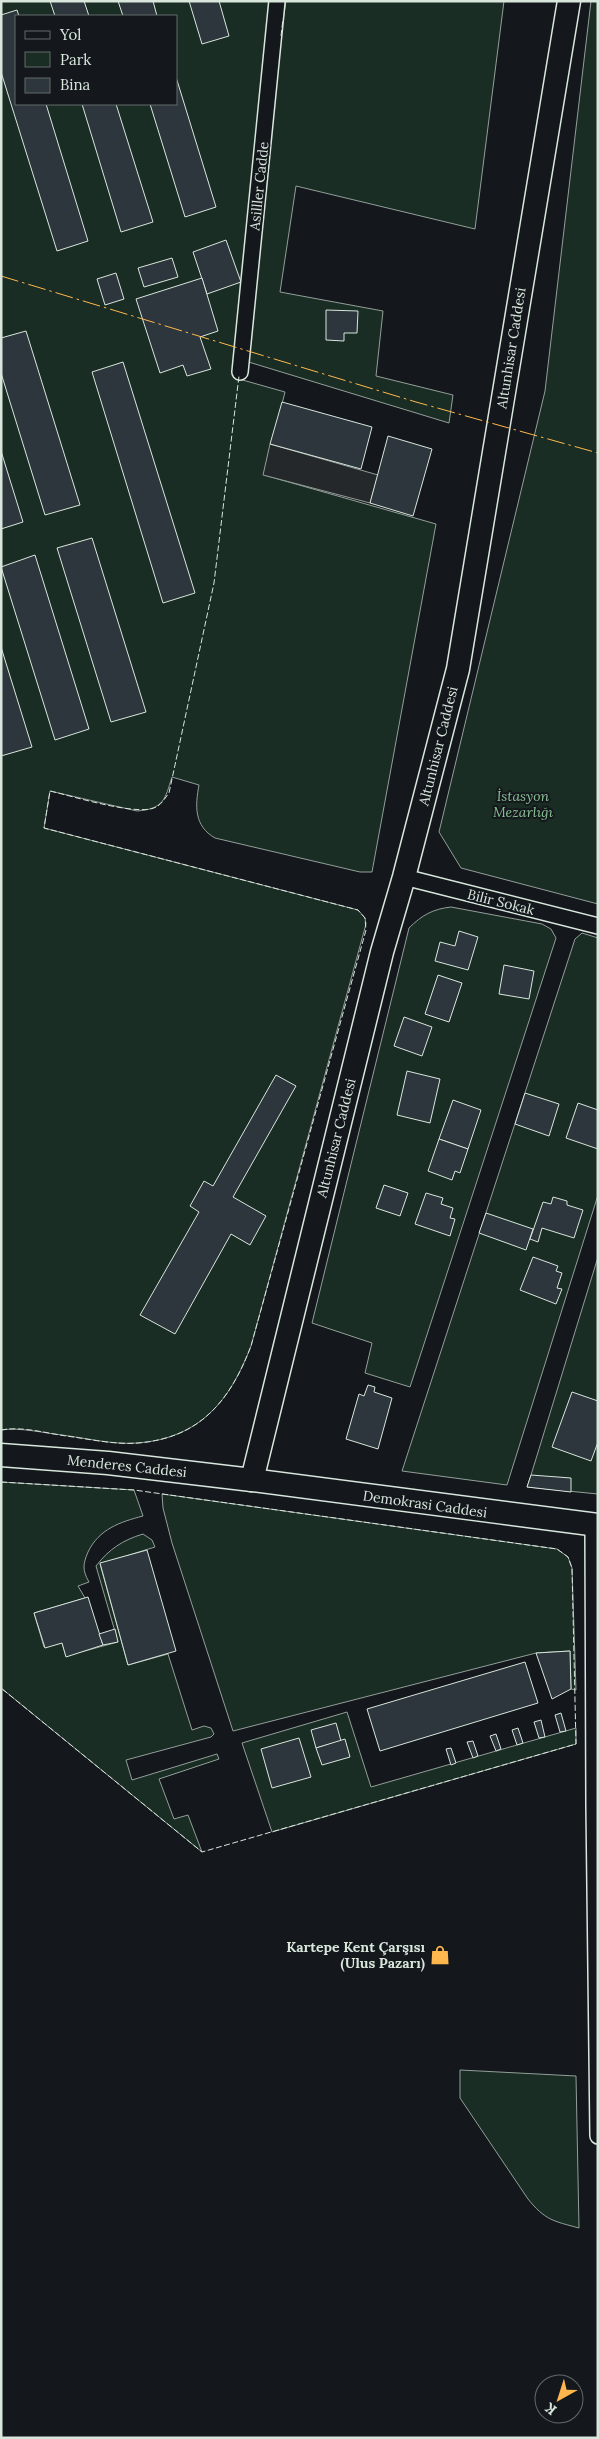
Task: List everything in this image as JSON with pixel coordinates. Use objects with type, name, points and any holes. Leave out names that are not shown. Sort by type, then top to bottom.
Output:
[{"type":"street","name":"Asilller Cadde","points":[[240,372],[277,1]]},
{"type":"street","name":"Altunhisar Caddesi","points":[[252,1480],[380,962],[404,878],[458,669],[569,1]]},
{"type":"street","name":"Bilir Sokak","points":[[404,878],[598,926]]},
{"type":"street","name":"Menderes Caddesi","points":[[1,1456],[108,1463],[252,1480]]},
{"type":"street","name":"Demokrasi Caddesi","points":[[252,1480],[595,1525]]},
{"type":"street","points":[[595,1525],[598,2136]]},
{"type":"green space","points":[[1,1],[282,1],[283,20],[286,1],[504,1],[475,229],[296,186],[280,292],[383,311],[376,376],[453,395],[449,423],[242,360],[239,379],[285,392],[264,475],[436,524],[372,872],[360,872],[215,838],[203,828],[198,815],[199,785],[172,777],[162,802],[146,810],[137,811],[50,791],[44,828],[358,910],[365,918],[366,924],[251,1346],[233,1384],[210,1413],[195,1425],[160,1440],[138,1443],[109,1442],[8,1429],[1,1430]]},
{"type":"green space","name":"İstasyon Mezarlığı","points":[[591,1],[598,1],[598,904],[461,868],[439,832],[545,391]]},
{"type":"green space","points":[[451,907],[542,924],[551,929],[556,938],[410,1387],[365,1373],[372,1343],[312,1323],[409,928],[428,913]]},
{"type":"green space","points":[[582,933],[598,938],[598,1195],[507,1485],[402,1471],[575,939]]},
{"type":"green space","points":[[598,1257],[598,1494],[527,1487],[531,1475]]},
{"type":"green space","points":[[1,1482],[134,1490],[143,1516],[118,1524],[104,1532],[93,1544],[84,1564],[85,1574],[89,1582],[78,1586],[85,1598],[34,1613],[44,1647],[62,1643],[66,1656],[118,1642],[96,1566],[111,1550],[129,1539],[143,1534],[152,1540],[155,1547],[100,1564],[128,1665],[168,1654],[192,1730],[204,1726],[211,1728],[214,1734],[211,1737],[126,1760],[132,1780],[217,1754],[219,1759],[159,1779],[174,1819],[188,1815],[202,1852],[1,1688]]},
{"type":"green space","points":[[162,1494],[557,1549],[568,1557],[572,1568],[576,1690],[571,1689],[570,1651],[536,1653],[233,1731],[172,1543],[163,1508]]},
{"type":"green space","points":[[347,1712],[371,1787],[576,1728],[576,1744],[272,1832],[242,1743]]},
{"type":"green space","points":[[460,2070],[576,2076],[579,2228],[550,2219],[528,2199],[460,2098]]},
{"type":"shaded area","points":[[270,444],[378,475],[370,503],[263,475]]},
{"type":"building","points":[[50,1],[84,1],[89,15],[55,15]]},
{"type":"building","points":[[118,1],[153,1],[157,15],[123,15]]},
{"type":"building","points":[[189,1],[219,1],[229,36],[202,44]]},
{"type":"building","points":[[17,10],[19,15],[15,15],[15,105],[46,105],[88,241],[57,251],[1,72],[1,15]]},
{"type":"building","points":[[178,84],[216,207],[185,217],[150,105],[178,105]]},
{"type":"building","points":[[82,105],[116,105],[153,222],[121,232]]},
{"type":"building","points":[[226,240],[241,282],[207,294],[193,252]]},
{"type":"building","points":[[172,258],[178,277],[144,287],[138,268]]},
{"type":"building","points":[[116,273],[124,299],[105,305],[97,279]]},
{"type":"building","points":[[202,278],[218,331],[200,337],[211,369],[187,376],[183,365],[160,373],[136,299]]},
{"type":"building","points":[[326,310],[358,311],[357,333],[344,333],[344,341],[326,340]]},
{"type":"building","points":[[26,331],[80,505],[45,515],[1,373],[1,338]]},
{"type":"building","points":[[123,362],[195,593],[163,603],[92,372]]},
{"type":"building","points":[[282,402],[372,427],[361,469],[270,444]]},
{"type":"building","points":[[388,436],[432,449],[413,516],[370,503]]},
{"type":"building","points":[[1,451],[23,522],[1,529]]},
{"type":"building","points":[[92,538],[146,712],[111,722],[57,548]]},
{"type":"building","points":[[35,555],[89,729],[55,740],[1,567]]},
{"type":"building","points":[[1,647],[32,747],[1,756]]},
{"type":"building","points":[[459,931],[478,937],[468,970],[435,961],[440,942],[455,946]]},
{"type":"building","points":[[504,965],[534,971],[529,999],[499,994]]},
{"type":"building","points":[[438,975],[462,983],[449,1022],[425,1014]]},
{"type":"building","points":[[404,1017],[432,1027],[422,1056],[394,1046]]},
{"type":"building","points":[[407,1071],[440,1079],[430,1123],[397,1115]]},
{"type":"building","points":[[276,1075],[296,1086],[233,1197],[266,1216],[250,1245],[231,1234],[175,1334],[140,1315],[199,1212],[190,1206],[204,1181],[213,1186]]},
{"type":"building","points":[[525,1093],[559,1104],[549,1136],[515,1124]]},
{"type":"building","points":[[453,1100],[481,1110],[468,1149],[439,1139]]},
{"type":"building","points":[[578,1103],[598,1110],[598,1149],[566,1138]]},
{"type":"building","points":[[439,1139],[468,1149],[460,1173],[455,1171],[452,1180],[428,1171]]},
{"type":"building","points":[[384,1185],[408,1193],[400,1216],[376,1208]]},
{"type":"building","points":[[426,1193],[443,1198],[441,1204],[453,1208],[450,1218],[455,1219],[450,1236],[415,1224]]},
{"type":"building","points":[[553,1197],[567,1201],[567,1205],[583,1210],[574,1238],[542,1228],[538,1242],[530,1239],[543,1202],[551,1204]]},
{"type":"building","points":[[486,1213],[533,1229],[526,1250],[479,1233]]},
{"type":"building","points":[[533,1257],[558,1266],[556,1271],[562,1273],[557,1288],[562,1289],[556,1304],[520,1290]]},
{"type":"building","points":[[368,1385],[375,1387],[374,1392],[392,1398],[378,1449],[346,1439],[359,1394],[364,1396]]},
{"type":"building","points":[[572,1392],[598,1401],[598,1442],[591,1461],[552,1447]]},
{"type":"building","points":[[531,1475],[571,1478],[571,1492],[527,1487]]},
{"type":"building","points":[[147,1550],[176,1651],[128,1665],[100,1563]]},
{"type":"building","points":[[88,1597],[103,1645],[66,1657],[62,1643],[45,1648],[34,1613]]},
{"type":"building","points":[[115,1629],[118,1642],[103,1645],[99,1634]]},
{"type":"building","points":[[570,1651],[571,1689],[552,1699],[536,1653]]},
{"type":"building","points":[[525,1662],[538,1703],[380,1751],[367,1709]]},
{"type":"building","points":[[561,1713],[566,1731],[560,1732],[555,1715]]},
{"type":"building","points":[[541,1720],[545,1737],[539,1738],[534,1722]]},
{"type":"building","points":[[336,1723],[341,1741],[316,1748],[311,1730]]},
{"type":"building","points":[[518,1728],[523,1743],[517,1745],[512,1730]]},
{"type":"building","points":[[496,1734],[501,1749],[496,1751],[490,1736]]},
{"type":"building","points":[[299,1738],[311,1777],[272,1788],[261,1749]]},
{"type":"building","points":[[345,1739],[350,1757],[322,1765],[316,1748]]},
{"type":"building","points":[[473,1741],[478,1756],[473,1758],[467,1742]]},
{"type":"building","points":[[451,1748],[456,1763],[451,1765],[446,1749]]},
{"type":"fence","points":[[281,36],[283,19]]},
{"type":"fence","points":[[1,1430],[25,1429],[102,1441],[138,1443],[160,1440],[195,1425],[222,1400],[243,1366],[251,1346],[366,930],[365,918],[358,910],[44,828],[50,791],[105,805],[135,809],[156,807],[162,803],[169,793],[214,583],[239,376]]},
{"type":"fence","points":[[1,1482],[134,1490],[557,1549],[568,1557],[572,1568],[576,1744],[202,1852],[1,1688]]},
{"type":"power","points":[[1,276],[416,402],[598,453]]},
{"type":"place","name":"Kartepe Kent Çarşısı (Ulus Pazarı)","points":[[440,1955]]}]
